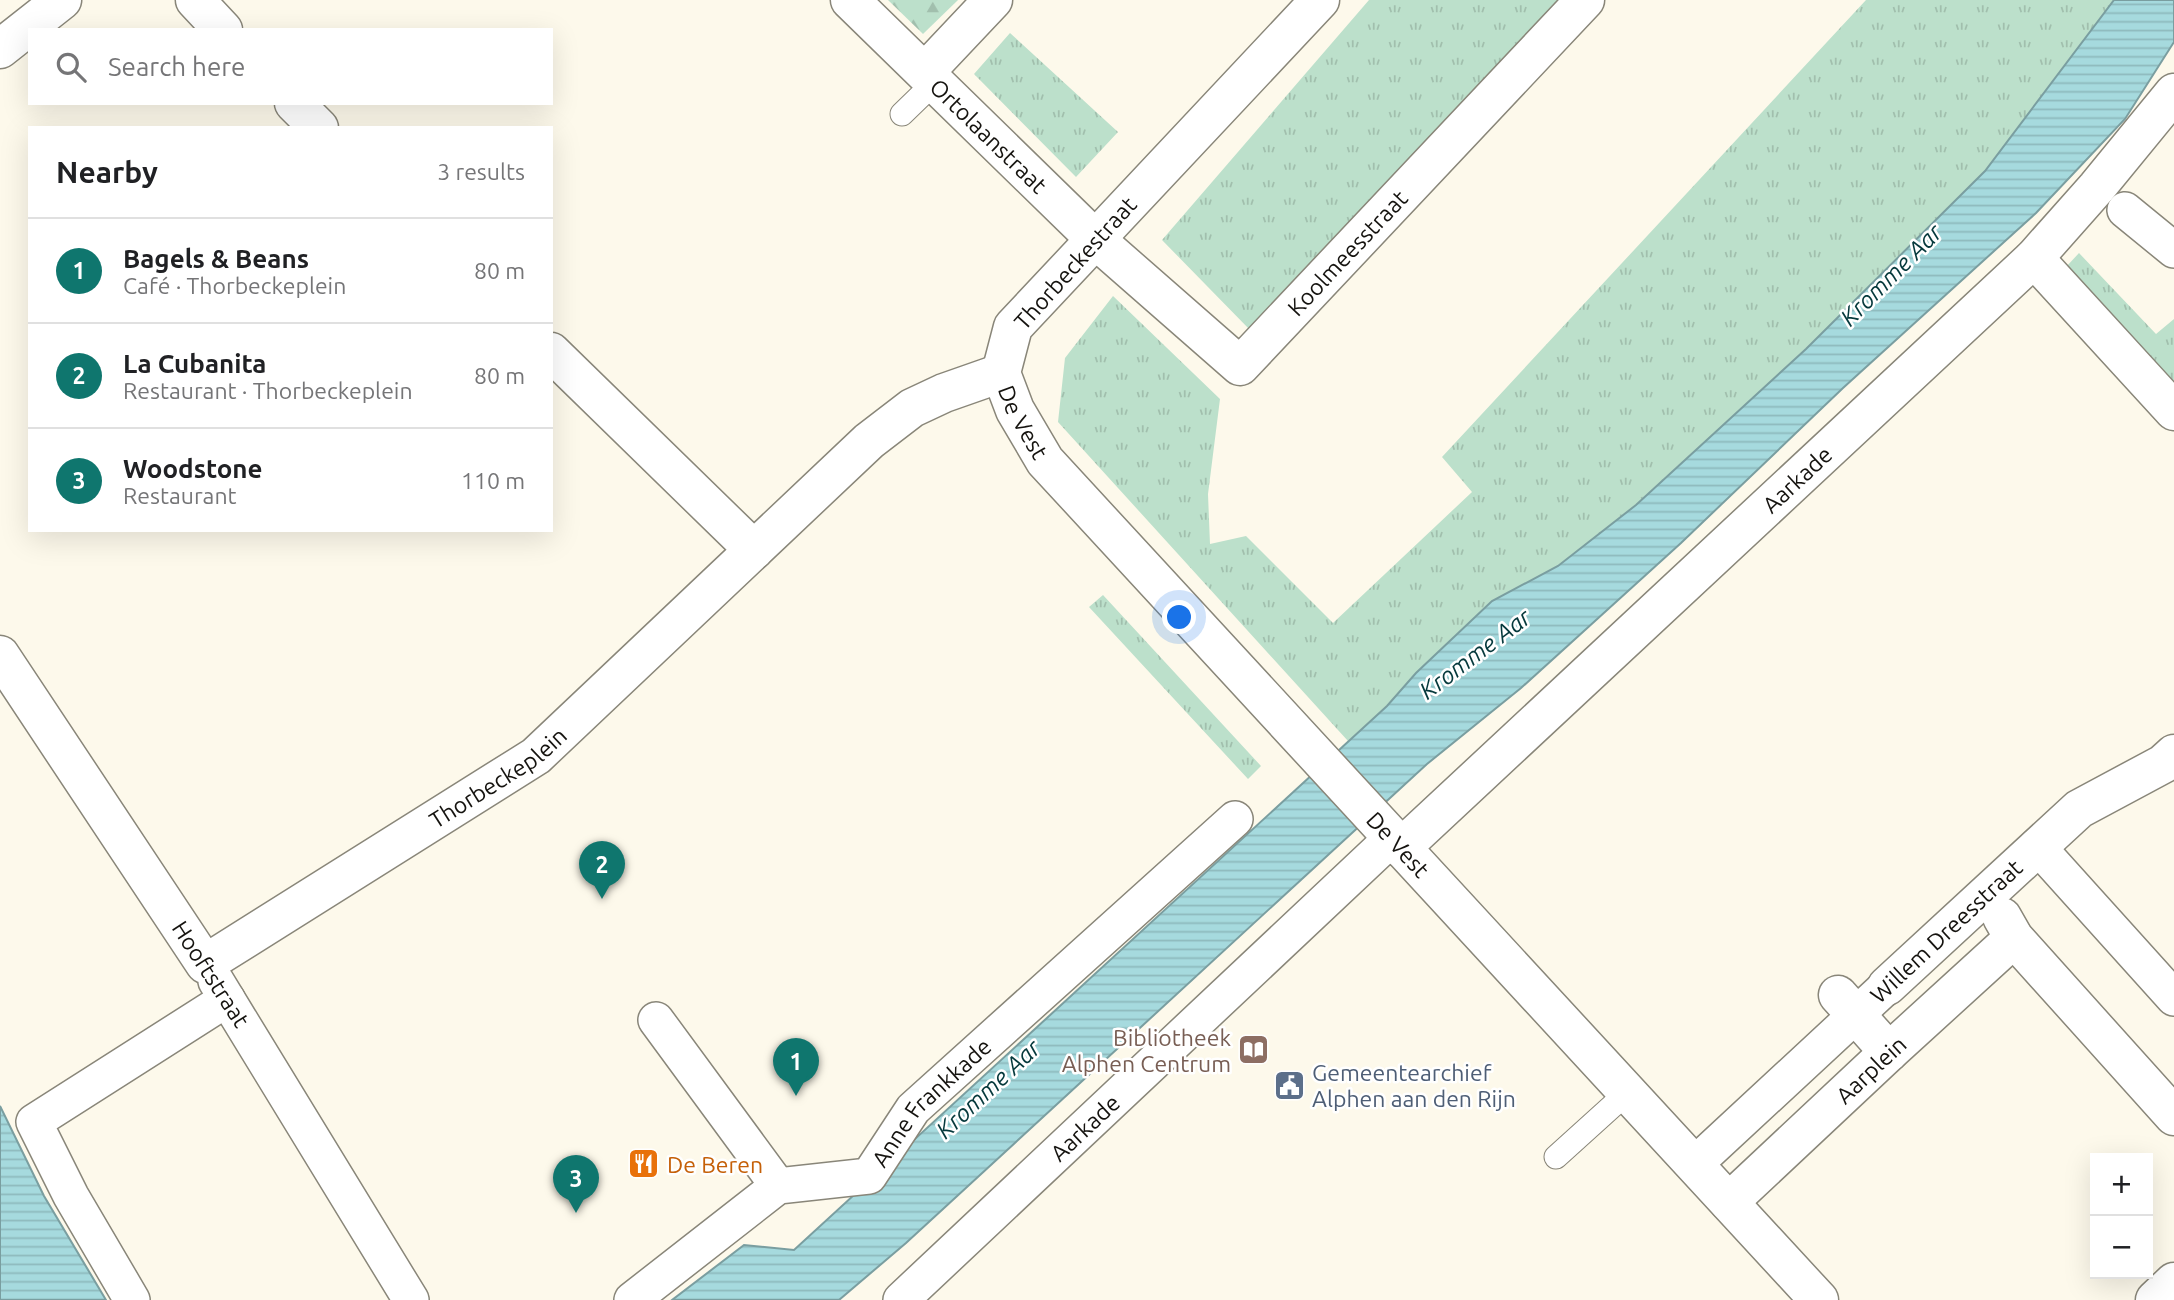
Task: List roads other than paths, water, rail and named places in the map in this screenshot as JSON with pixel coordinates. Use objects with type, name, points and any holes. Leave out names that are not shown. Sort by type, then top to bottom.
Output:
[{"type":"street","points":[[195,0],[221,28]]},
{"type":"street","points":[[850,0],[930,77]]},
{"type":"street","name":"Ortolaanstraat","points":[[993,0],[930,77],[1095,239]]},
{"type":"street","name":"Thorbeckestraat","points":[[1001,373],[1013,327],[1320,0]]},
{"type":"street","name":"Koolmeesstraat","points":[[1095,239],[1240,366],[1585,0]]},
{"type":"street","points":[[0,49],[60,2]]},
{"type":"street","name":"Aarkade","points":[[901,1300],[2034,257],[2097,187],[2174,93]]},
{"type":"street","points":[[296,105],[317,126]]},
{"type":"street","points":[[2124,210],[2174,250]]},
{"type":"street","points":[[2034,257],[2174,411]]},
{"type":"street","points":[[553,354],[754,550],[869,441],[912,408],[944,393],[1001,373]]},
{"type":"street","name":"De Vest","points":[[1001,373],[1015,410],[1045,461],[1819,1300]]},
{"type":"street","name":"Thorbeckeplein","points":[[205,964],[536,756],[754,550]]},
{"type":"street","name":"Hooftstraat","points":[[0,654],[205,964],[411,1300]]},
{"type":"street","name":"Willem Dreesstraat","points":[[1695,1164],[1846,1005],[1887,986],[2079,809],[2163,764],[2174,754]]},
{"type":"street","name":"Anne Frankkade","points":[[778,1186],[869,1176],[913,1109],[1235,819]]},
{"type":"street","name":"Willem Dreesstraat","points":[[2037,846],[2174,998]]},
{"type":"street","points":[[1988,892],[2014,938],[2174,1116]]},
{"type":"street","name":"Aarplein","points":[[1729,1202],[2014,938]]},
{"type":"street","points":[[132,1300],[71,1196],[34,1122],[227,999]]},
{"type":"street","name":"Willem Dreesstraat","points":[[1846,1005],[1889,1052]]},
{"type":"street","points":[[632,1300],[778,1186],[656,1020]]},
{"type":"street","points":[[2155,1300],[2174,1282]]},
{"type":"lane","points":[[902,114],[930,77]]},
{"type":"lane","points":[[1556,1157],[1629,1091]]},
{"type":"water","name":"Kromme Aar","points":[[2114,0],[2174,0],[2174,42],[2125,119],[2036,213],[1843,388],[1681,543],[1521,688],[1427,764],[906,1243],[839,1300],[672,1300],[744,1245],[794,1250],[1387,706],[1416,673],[1492,601],[1558,566],[1636,505],[1806,349],[1985,171]]},
{"type":"water","points":[[0,1106],[44,1196],[106,1300],[0,1300]]},
{"type":"place","name":"La Cubanita","points":[[602,899]]},
{"type":"place","name":"Bibliotheek Alphen Centrum","points":[[1254,1050]]},
{"type":"place","name":"Gemeentearchief Alphen aan den Rijn","points":[[1289,1085]]},
{"type":"place","name":"Bagels & Beans","points":[[796,1096]]},
{"type":"place","name":"De Beren","points":[[644,1164]]},
{"type":"place","name":"Woodstone","points":[[576,1213]]}]
